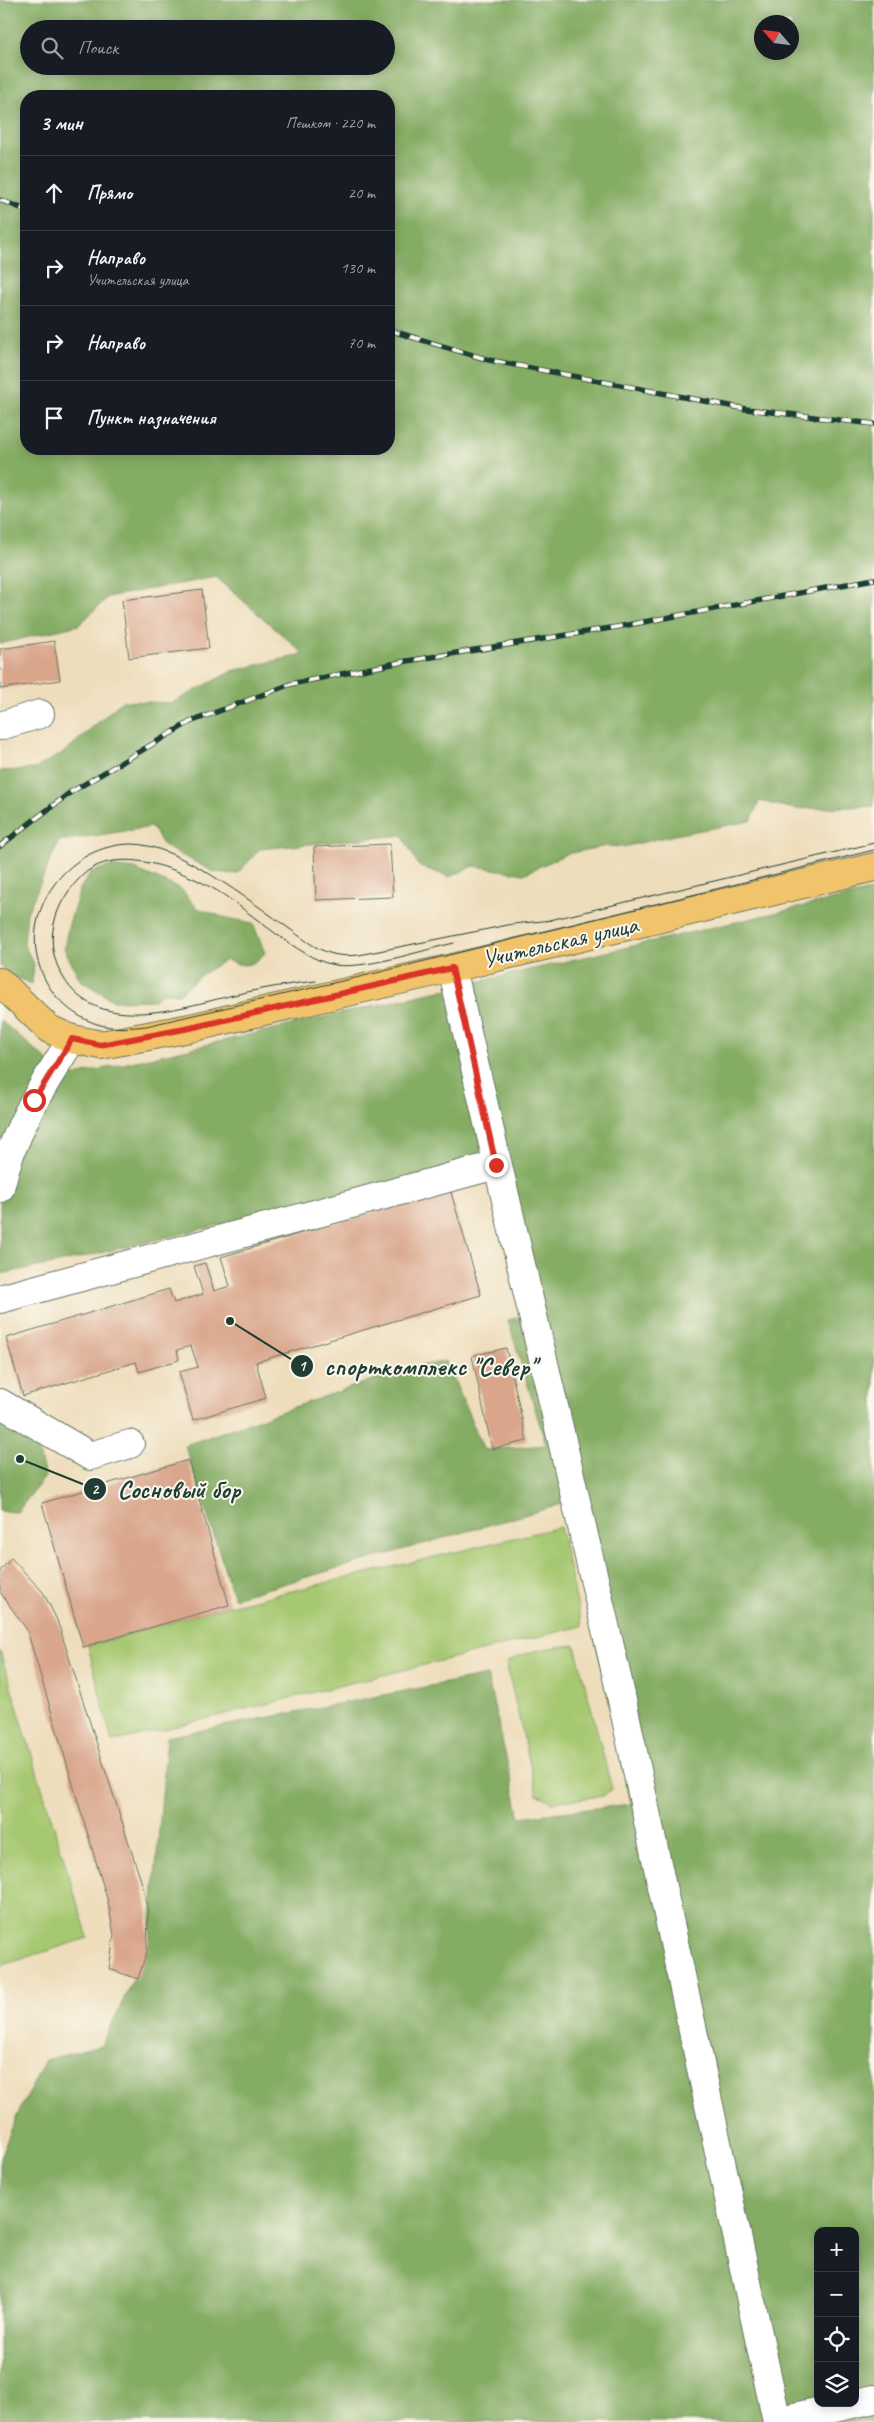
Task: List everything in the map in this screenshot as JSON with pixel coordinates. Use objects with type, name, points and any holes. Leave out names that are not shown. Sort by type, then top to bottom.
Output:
[{"type":"main road","name":"Учительская улица","points":[[0,982],[49,1030],[72,1039],[100,1045],[190,1028],[452,968],[874,867]]},
{"type":"lane","points":[[0,726],[40,714]]},
{"type":"lane","points":[[452,968],[496,1165],[617,1677],[777,2421],[874,2399]]},
{"type":"lane","points":[[0,1188],[5,1167],[34,1100],[72,1039]]},
{"type":"lane","points":[[0,1299],[496,1165]]},
{"type":"lane","points":[[0,1403],[90,1456],[130,1444]]},
{"type":"green space","points":[[0,0],[874,0],[874,806],[795,809],[759,801],[751,821],[674,835],[623,847],[607,846],[566,854],[524,874],[474,866],[449,877],[419,866],[402,835],[260,849],[237,874],[214,872],[164,846],[152,827],[59,841],[27,913],[24,945],[34,964],[32,984],[10,975],[0,966],[0,771],[35,769],[67,750],[122,701],[172,703],[232,671],[304,654],[216,577],[108,597],[79,625],[0,644]]},
{"type":"green space","points":[[111,866],[135,869],[181,889],[197,908],[223,917],[253,923],[265,953],[256,961],[247,965],[226,960],[202,974],[179,994],[162,993],[154,1000],[114,1001],[80,980],[64,948],[69,924],[81,887],[91,872]]},
{"type":"green space","points":[[874,890],[874,2422],[0,2422],[0,2158],[15,2120],[45,2060],[101,2046],[149,1947],[167,1737],[487,1675],[520,1817],[631,1804],[566,1503],[234,1598],[185,1445],[401,1370],[446,1361],[484,1450],[546,1445],[508,1320],[525,1316],[490,1161],[58,1263],[0,1274],[0,1020],[67,1077]]},
{"type":"green space","points":[[0,1417],[36,1441],[45,1477],[17,1512],[0,1511]]},
{"type":"green space","points":[[560,1527],[582,1626],[112,1742],[88,1646],[208,1611]]},
{"type":"green space","points":[[575,1645],[612,1789],[603,1796],[552,1802],[537,1794],[506,1663],[531,1652]]},
{"type":"green space","points":[[0,1651],[88,1938],[0,1966]]},
{"type":"building","points":[[202,590],[209,648],[129,658],[122,600]]},
{"type":"building","points":[[54,641],[60,680],[0,689],[0,649]]},
{"type":"building","points":[[390,844],[393,897],[316,900],[314,847]]},
{"type":"building","points":[[450,1189],[481,1295],[256,1362],[266,1398],[193,1420],[179,1372],[198,1367],[191,1346],[177,1350],[179,1360],[139,1372],[136,1362],[23,1396],[6,1338],[169,1289],[174,1303],[203,1294],[194,1266],[205,1263],[214,1291],[230,1286],[221,1257]]},
{"type":"building","points":[[506,1348],[527,1441],[492,1449],[472,1356]]},
{"type":"building","points":[[188,1460],[229,1605],[83,1647],[42,1503]]},
{"type":"building","points":[[11,1558],[43,1592],[57,1620],[143,1887],[148,1913],[147,1951],[138,1979],[109,1969],[114,1935],[108,1902],[27,1630],[0,1592],[0,1571]]},
{"type":"tram line","points":[[546,921],[874,843]]},
{"type":"tram line","points":[[552,920],[513,924],[359,955],[336,955],[321,950],[309,943],[234,889],[191,863],[150,846],[126,844],[109,847],[88,855],[64,873],[42,905],[36,932],[36,949],[39,966],[55,995],[81,1017],[109,1027],[146,1026],[368,975],[874,850]]},
{"type":"tram line","points":[[316,981],[257,990],[169,1010],[144,1013],[120,1012],[98,1007],[78,996],[63,977],[53,951],[54,924],[65,896],[84,874],[99,865],[117,861],[135,861],[155,864],[174,870],[209,886],[291,944],[318,960],[330,964],[342,966],[374,963],[454,943]]},
{"type":"railway","points":[[0,200],[20,208]]},
{"type":"railway","points":[[395,332],[489,360],[746,409],[874,424]]},
{"type":"railway","points":[[0,846],[71,792],[190,722],[291,684],[407,661],[617,627],[874,579]]},
{"type":"place","name":"спорткомплекс \"Север\"","points":[[230,1321]]},
{"type":"place","name":"Сосновый бор","points":[[20,1459]]},
{"type":"route","points":[[34,1100],[72,1039],[100,1045],[190,1028],[452,968],[496,1165]]}]
